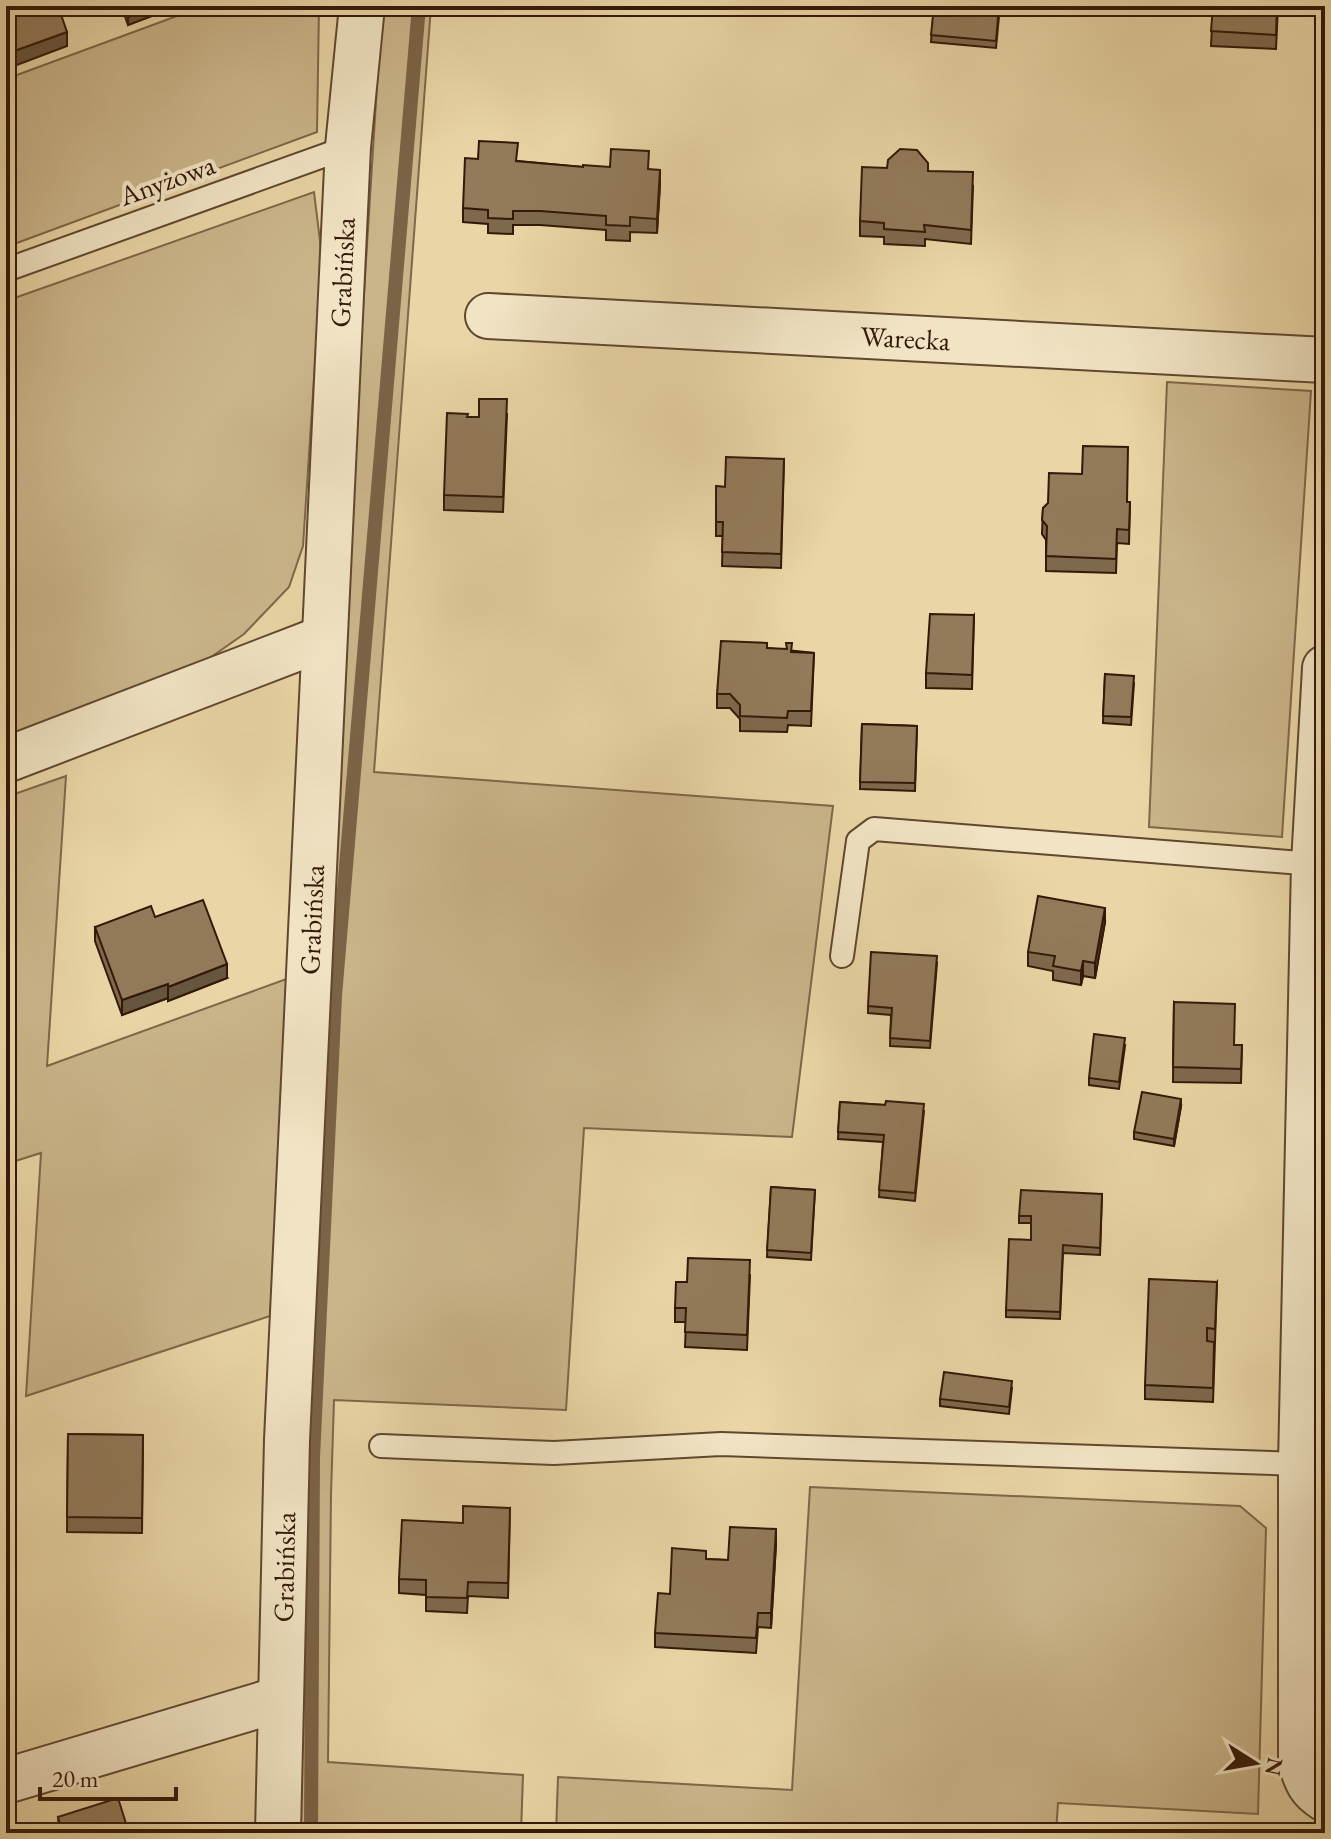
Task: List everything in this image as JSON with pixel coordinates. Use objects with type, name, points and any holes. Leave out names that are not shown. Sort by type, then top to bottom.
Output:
[{"type":"street","name":"Grabińska","points":[[278,1833],[287,1440],[348,147],[362,6]]},
{"type":"street","name":"Warecka","points":[[488,316],[1325,360]]},
{"type":"street","points":[[6,760],[324,638]]},
{"type":"street","points":[[1313,1781],[1301,1464],[1314,864],[1325,668]]},
{"type":"street","points":[[6,1781],[280,1699]]},
{"type":"lane","name":"Anyżowa","points":[[6,270],[348,147]]},
{"type":"lane","points":[[842,956],[858,841],[874,829],[1314,864]]},
{"type":"lane","points":[[381,1446],[554,1453],[721,1444],[1301,1464]]},
{"type":"shaded area","points":[[204,6],[319,6],[317,132],[6,247],[6,79]]},
{"type":"shaded area","points":[[382,6],[431,6],[374,772],[833,806],[792,1137],[584,1128],[566,1410],[334,1400],[328,1762],[523,1775],[521,1833],[289,1833],[335,755]]},
{"type":"shaded area","points":[[314,192],[322,257],[303,546],[289,587],[244,634],[184,676],[6,741],[6,301]]},
{"type":"shaded area","points":[[1167,382],[1311,391],[1282,837],[1149,827]]},
{"type":"shaded area","points":[[66,776],[47,1066],[292,977],[270,1316],[26,1396],[41,1153],[6,1164],[6,797]]},
{"type":"shaded area","points":[[810,1487],[1240,1506],[1266,1528],[1258,1814],[1058,1803],[1056,1833],[556,1833],[558,1777],[792,1790]]},
{"type":"building","points":[[6,6],[58,6],[67,32],[6,54]]},
{"type":"building","points":[[124,6],[158,6],[128,17]]},
{"type":"building","points":[[934,6],[999,6],[996,41],[931,35]]},
{"type":"building","points":[[1213,6],[1277,6],[1276,35],[1211,31]]},
{"type":"building","points":[[479,141],[518,143],[516,161],[583,167],[610,167],[611,149],[649,151],[648,169],[660,170],[657,219],[630,217],[630,226],[606,225],[606,216],[513,211],[513,219],[488,218],[488,210],[463,208],[465,158],[478,159]]},
{"type":"building","points":[[900,149],[917,150],[928,163],[928,171],[973,172],[971,230],[924,225],[925,232],[884,229],[884,223],[860,221],[862,167],[887,168],[888,160]]},
{"type":"building","points":[[479,399],[507,399],[503,497],[444,495],[447,413],[479,417]]},
{"type":"building","points":[[1083,446],[1128,447],[1129,530],[1117,529],[1116,559],[1046,556],[1047,526],[1042,520],[1043,508],[1048,503],[1049,473],[1082,474]]},
{"type":"building","points":[[726,457],[784,459],[781,554],[722,552],[723,522],[716,522],[716,486],[725,487]]},
{"type":"building","points":[[930,614],[974,615],[972,675],[926,673]]},
{"type":"building","points":[[721,641],[767,643],[767,648],[787,649],[786,643],[792,643],[791,652],[814,653],[811,711],[788,711],[787,718],[740,716],[740,705],[730,694],[717,694]]},
{"type":"building","points":[[1105,674],[1134,676],[1131,717],[1103,716]]},
{"type":"building","points":[[862,724],[917,726],[915,783],[860,782]]},
{"type":"building","points":[[1038,896],[1105,908],[1095,963],[1083,961],[1081,971],[1053,966],[1055,956],[1028,952]]},
{"type":"building","points":[[203,900],[227,964],[168,987],[168,984],[122,1000],[95,927],[151,906],[155,917]]},
{"type":"building","points":[[871,952],[937,956],[930,1041],[890,1038],[892,1008],[868,1006]]},
{"type":"building","points":[[1174,1002],[1235,1004],[1234,1045],[1242,1045],[1241,1069],[1173,1067]]},
{"type":"building","points":[[1094,1034],[1125,1038],[1119,1082],[1089,1078]]},
{"type":"building","points":[[1142,1092],[1181,1099],[1174,1139],[1134,1132]]},
{"type":"building","points":[[886,1101],[924,1104],[915,1193],[879,1190],[884,1135],[838,1132],[840,1102],[885,1105]]},
{"type":"building","points":[[771,1187],[815,1190],[811,1253],[767,1250]]},
{"type":"building","points":[[1021,1190],[1102,1194],[1100,1248],[1063,1245],[1060,1312],[1006,1310],[1009,1239],[1031,1240],[1031,1216],[1019,1216]]},
{"type":"building","points":[[688,1258],[750,1260],[747,1335],[685,1332],[686,1308],[675,1308],[676,1282],[687,1282]]},
{"type":"building","points":[[1149,1279],[1217,1282],[1215,1329],[1207,1328],[1207,1341],[1214,1342],[1213,1388],[1145,1385]]},
{"type":"building","points":[[944,1372],[1012,1381],[1009,1407],[940,1399]]},
{"type":"building","points":[[68,1434],[143,1435],[142,1518],[67,1517]]},
{"type":"building","points":[[463,1506],[510,1508],[508,1583],[468,1582],[467,1598],[426,1597],[426,1580],[399,1579],[402,1520],[463,1523]]},
{"type":"building","points":[[730,1527],[776,1529],[771,1613],[758,1613],[756,1638],[655,1633],[658,1593],[670,1594],[672,1548],[706,1551],[706,1559],[728,1560]]},
{"type":"building","points":[[118,1798],[129,1833],[63,1833],[58,1817]]},
{"type":"waterway","points":[[311,1833],[313,1458],[335,996],[419,6]]}]
